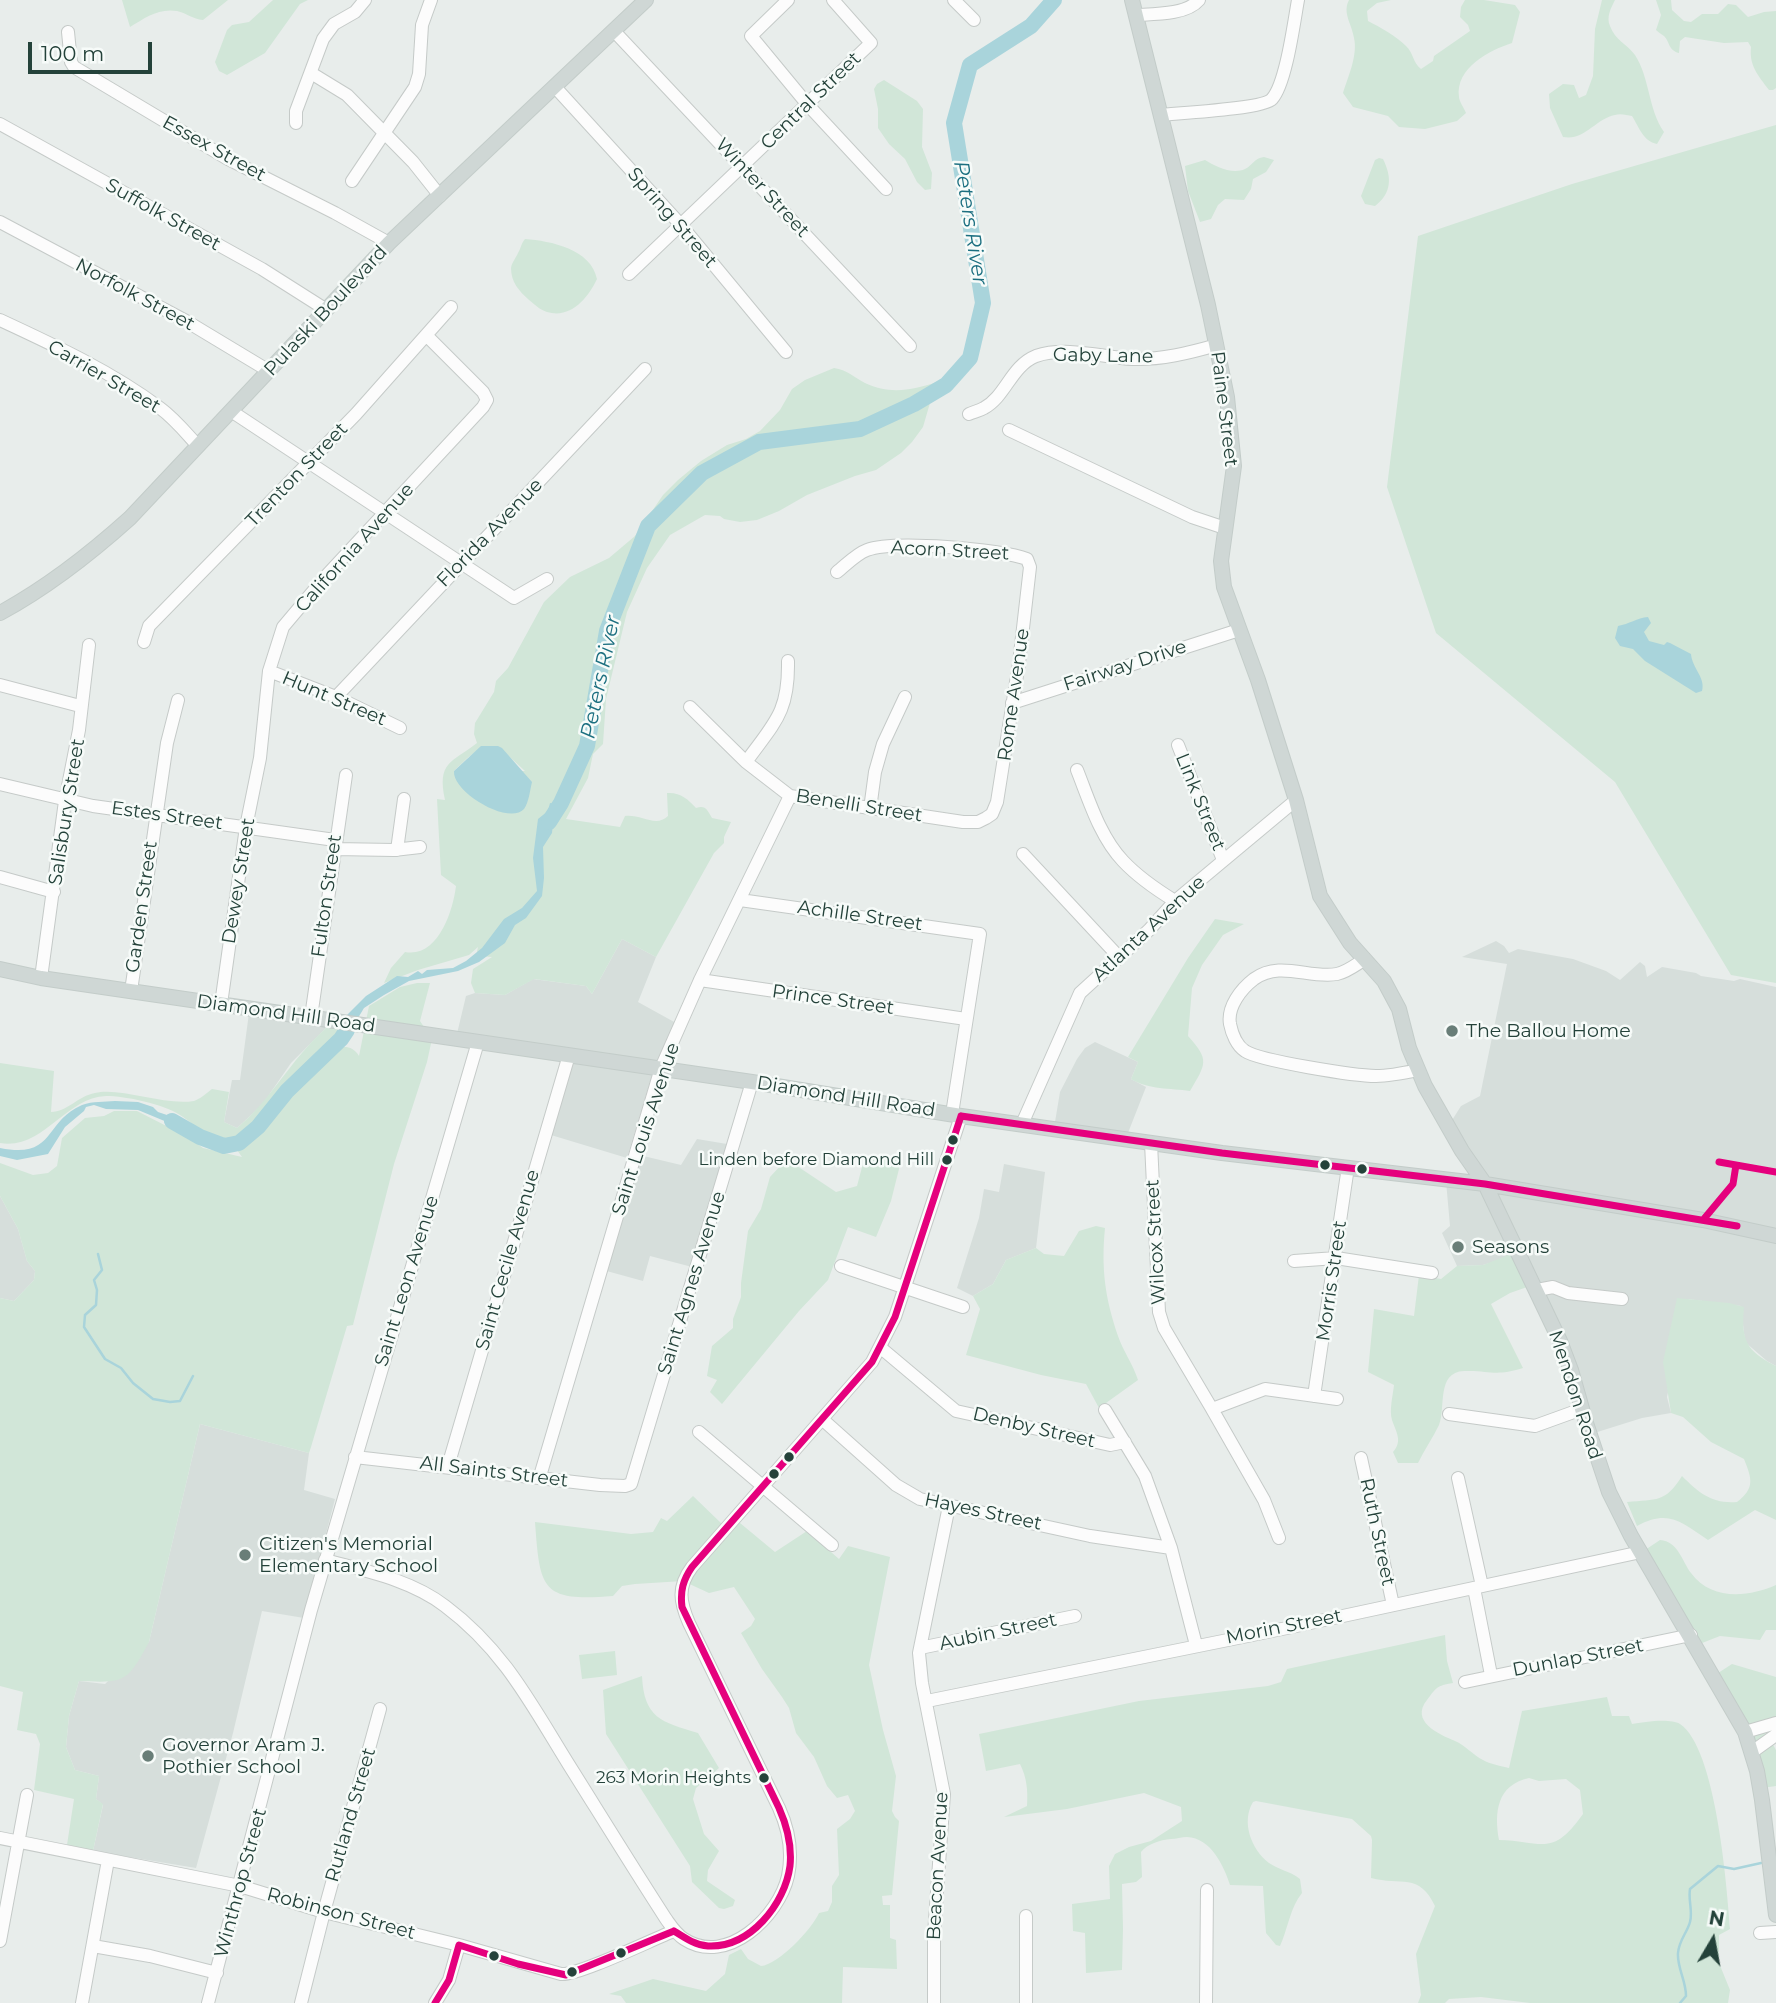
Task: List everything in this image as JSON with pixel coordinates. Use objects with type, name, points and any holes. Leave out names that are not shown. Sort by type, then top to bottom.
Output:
[{"type":"main road","name":"Pulaski Boulevard","points":[[0,613],[28,598],[94,550],[130,518],[389,243],[646,0]]},
{"type":"main road","name":"Paine Street","points":[[1132,0],[1217,345],[1227,397],[1234,467],[1221,561],[1224,587],[1258,680],[1296,800],[1320,896]]},
{"type":"main road","name":"Mendon Road","points":[[1320,896],[1350,943],[1384,981],[1399,1009],[1425,1086],[1485,1184],[1537,1290],[1571,1370],[1603,1478],[1641,1552],[1745,1732],[1752,1752],[1763,1808],[1776,1915]]},
{"type":"main road","name":"Diamond Hill Road","points":[[0,969],[41,978],[661,1068],[956,1115],[1151,1143],[1485,1184],[1698,1219],[1776,1236]]},
{"type":"street","points":[[296,123],[296,111],[323,39],[334,24],[355,12],[365,0]]},
{"type":"street","points":[[352,181],[415,87],[419,74],[422,25],[431,0]]},
{"type":"street","points":[[788,0],[751,36],[808,105],[886,189]]},
{"type":"street","name":"Central Street","points":[[629,274],[871,43],[833,0]]},
{"type":"street","points":[[1136,15],[1191,7],[1199,0]]},
{"type":"street","points":[[1160,115],[1246,108],[1265,104],[1273,98],[1279,84],[1298,0]]},
{"type":"street","points":[[960,2],[974,20]]},
{"type":"street","name":"Winter Street","points":[[614,31],[910,346]]},
{"type":"street","name":"Essex Street","points":[[68,32],[71,62],[74,67],[228,159],[389,243]]},
{"type":"street","points":[[311,73],[347,95],[413,162],[440,196]]},
{"type":"street","name":"Spring Street","points":[[555,87],[680,224],[786,352]]},
{"type":"street","name":"Suffolk Street","points":[[0,124],[262,269],[325,309]]},
{"type":"street","name":"Norfolk Street","points":[[0,222],[186,321],[269,370]]},
{"type":"street","name":"Trenton Street","points":[[144,642],[149,626],[356,414],[451,307]]},
{"type":"street","name":"Carrier Street","points":[[0,320],[93,366],[144,397],[172,418],[198,446]]},
{"type":"street","name":"California Avenue","points":[[260,758],[269,671],[283,627],[326,576],[487,400],[483,392],[426,335]]},
{"type":"street","name":"Gaby Lane","points":[[969,414],[994,400],[1024,362],[1038,356],[1069,353],[1134,359],[1160,358],[1217,345]]},
{"type":"street","name":"Florida Avenue","points":[[336,697],[645,369]]},
{"type":"street","points":[[231,411],[514,598],[547,579]]},
{"type":"street","points":[[1009,430],[1192,517],[1225,528]]},
{"type":"street","name":"Acorn Street","points":[[837,572],[865,551],[888,545],[1018,555],[1027,558]]},
{"type":"street","name":"Rome Avenue","points":[[978,822],[992,814],[998,802],[1030,567],[1027,558]]},
{"type":"street","name":"Fairway Drive","points":[[1012,703],[1239,630]]},
{"type":"street","name":"Salisbury Street","points":[[41,978],[65,801],[79,730],[89,645]]},
{"type":"street","points":[[746,762],[776,723],[785,704],[788,661]]},
{"type":"street","name":"Hunt Street","points":[[269,671],[336,697],[400,727]]},
{"type":"street","points":[[0,685],[80,706]]},
{"type":"street","points":[[870,809],[875,772],[883,744],[905,697]]},
{"type":"street","name":"Garden Street","points":[[131,991],[155,815],[167,743],[178,699]]},
{"type":"street","name":"Benelli Street","points":[[690,707],[746,762],[790,796],[978,822]]},
{"type":"street","name":"Link Street","points":[[1178,745],[1223,860]]},
{"type":"street","name":"Dewey Street","points":[[221,1004],[246,827],[260,758]]},
{"type":"street","points":[[1077,769],[1091,809],[1122,861],[1175,901]]},
{"type":"street","name":"Fulton Street","points":[[311,1017],[346,775]]},
{"type":"street","name":"Estes Street","points":[[0,784],[65,801],[246,827],[335,845],[397,850],[420,847]]},
{"type":"street","name":"Saint Louis Avenue","points":[[540,1476],[661,1068],[700,980],[790,796]]},
{"type":"street","points":[[397,850],[404,799]]},
{"type":"street","name":"Atlanta Avenue","points":[[1022,1124],[1080,993],[1149,930],[1175,901],[1296,800]]},
{"type":"street","points":[[1023,854],[1118,956]]},
{"type":"street","points":[[0,877],[54,892]]},
{"type":"street","name":"Achille Street","points":[[740,900],[980,934],[966,1019]]},
{"type":"street","points":[[1365,959],[1340,974],[1326,975],[1294,970],[1270,972],[1255,979],[1236,998],[1232,1008],[1229,1018],[1235,1039],[1249,1054],[1300,1066],[1377,1076],[1418,1070]]},
{"type":"street","name":"Prince Street","points":[[700,980],[966,1019]]},
{"type":"street","points":[[325,1560],[373,1573],[416,1589],[444,1606],[496,1653],[524,1691],[674,1931],[683,1939],[697,1944],[719,1946],[733,1942],[762,1922],[774,1908],[786,1885],[790,1867],[785,1820],[682,1607],[680,1597],[683,1581],[692,1567],[865,1372],[881,1348],[905,1287],[956,1115],[966,1019]]},
{"type":"street","name":"Saint Leon Avenue","points":[[337,1519],[478,1042]]},
{"type":"street","name":"Saint Cecile Avenue","points":[[448,1466],[569,1055]]},
{"type":"street","name":"Saint Agnes Avenue","points":[[631,1484],[752,1082]]},
{"type":"street","name":"Wilcox Street","points":[[1151,1143],[1159,1312],[1164,1328],[1264,1500],[1279,1538]]},
{"type":"street","name":"Morris Street","points":[[1314,1396],[1348,1167]]},
{"type":"street","points":[[1294,1261],[1336,1258],[1432,1273]]},
{"type":"street","points":[[841,1266],[963,1307]]},
{"type":"street","points":[[1537,1290],[1553,1287],[1569,1293],[1622,1299]]},
{"type":"street","name":"Denby Street","points":[[881,1348],[956,1410],[1110,1445],[1125,1442]]},
{"type":"street","points":[[1212,1409],[1265,1389],[1337,1399]]},
{"type":"street","points":[[1449,1415],[1535,1426],[1581,1409]]},
{"type":"street","points":[[1105,1410],[1145,1476],[1171,1548],[1196,1645]]},
{"type":"street","name":"Hayes Street","points":[[822,1419],[895,1485],[913,1496],[1090,1536],[1171,1548]]},
{"type":"street","points":[[699,1432],[832,1545]]},
{"type":"street","name":"All Saints Street","points":[[355,1457],[540,1476],[600,1485],[631,1484]]},
{"type":"street","name":"Ruth Street","points":[[1361,1458],[1392,1605]]},
{"type":"street","points":[[1458,1478],[1491,1675]]},
{"type":"street","name":"Beacon Avenue","points":[[934,2003],[934,1934],[944,1794],[922,1683],[919,1653],[949,1506]]},
{"type":"street","name":"Winthrop Street","points":[[208,2003],[337,1519]]},
{"type":"street","name":"Morin Street","points":[[927,1701],[1641,1552]]},
{"type":"street","name":"Aubin Street","points":[[920,1648],[1075,1616]]},
{"type":"street","name":"Dunlap Street","points":[[1465,1682],[1690,1635]]},
{"type":"street","name":"Rutland Street","points":[[301,2003],[380,1709]]},
{"type":"street","points":[[1745,1732],[1776,1723]]},
{"type":"street","points":[[1752,1752],[1776,1735]]},
{"type":"street","points":[[0,1941],[27,1795]]},
{"type":"street","name":"Robinson Street","points":[[0,1838],[240,1886],[324,1912],[566,1975],[674,1931]]},
{"type":"street","points":[[82,2003],[108,1860]]},
{"type":"street","points":[[1206,2003],[1207,1890]]},
{"type":"street","points":[[1026,1916],[1026,2003]]},
{"type":"street","points":[[1760,1933],[1776,1932]]},
{"type":"street","points":[[435,2003],[449,1980],[459,1945]]},
{"type":"street","points":[[93,1946],[217,1973]]},
{"type":"shaded area","points":[[622,939],[656,957],[638,1002],[676,1023],[655,1065],[627,1158],[551,1135],[575,1058],[455,1042],[466,996],[475,993],[505,995],[533,979],[586,986],[592,994]]},
{"type":"shaded area","points":[[1496,941],[1509,953],[1518,949],[1573,959],[1606,971],[1620,980],[1640,962],[1645,966],[1647,977],[1662,967],[1701,976],[1734,981],[1740,979],[1776,987],[1776,1366],[1745,1342],[1741,1306],[1687,1299],[1667,1397],[1671,1413],[1642,1418],[1591,1434],[1533,1284],[1500,1260],[1483,1265],[1457,1266],[1442,1233],[1450,1226],[1446,1181],[1481,1185],[1449,1125],[1461,1106],[1480,1096],[1507,964],[1462,957]]},
{"type":"shaded area","points":[[249,1013],[328,1022],[325,1029],[291,1063],[262,1105],[237,1128],[224,1122],[232,1080],[240,1080]]},
{"type":"shaded area","points":[[1095,1042],[1138,1062],[1131,1079],[1146,1087],[1126,1138],[1054,1128],[1060,1092],[1077,1059],[1085,1048]]},
{"type":"shaded area","points":[[697,1139],[733,1145],[696,1268],[650,1256],[643,1281],[603,1270],[635,1154],[681,1165]]},
{"type":"shaded area","points":[[1004,1164],[1045,1172],[1036,1248],[1006,1260],[993,1284],[973,1296],[957,1288],[979,1218],[984,1189],[999,1192]]},
{"type":"shaded area","points":[[0,1196],[18,1229],[27,1261],[35,1271],[34,1280],[14,1301],[0,1298]]},
{"type":"shaded area","points":[[200,1424],[309,1453],[304,1490],[335,1499],[304,1618],[262,1611],[233,1733],[196,1868],[93,1851],[103,1805],[96,1799],[99,1776],[75,1770],[66,1747],[69,1716],[79,1681],[105,1684],[149,1642]]},
{"type":"green space","points":[[122,0],[228,0],[203,20],[170,10],[152,15],[130,27]]},
{"type":"green space","points":[[273,0],[308,0],[300,4],[265,53],[227,75],[219,71],[215,62],[227,30],[232,25],[249,22]]},
{"type":"green space","points":[[1349,0],[1391,0],[1377,3],[1367,11],[1368,21],[1402,42],[1421,69],[1433,61],[1434,56],[1470,31],[1460,17],[1465,0],[1515,5],[1520,12],[1512,43],[1494,50],[1476,62],[1462,77],[1459,97],[1466,113],[1457,121],[1425,129],[1399,127],[1388,116],[1353,107],[1343,93],[1355,52],[1347,14]]},
{"type":"green space","points":[[1602,0],[1615,0],[1609,16],[1610,26],[1635,55],[1644,74],[1655,114],[1664,132],[1657,144],[1645,137],[1632,116],[1621,114],[1608,117],[1578,136],[1563,137],[1550,108],[1549,94],[1563,84],[1574,85],[1579,98],[1586,95],[1593,76],[1595,29]]},
{"type":"green space","points":[[1656,0],[1671,0],[1672,10],[1684,21],[1691,22],[1702,14],[1718,14],[1728,4],[1736,5],[1748,17],[1776,11],[1776,88],[1769,90],[1758,75],[1748,42],[1724,43],[1685,37],[1680,41],[1679,53],[1673,50],[1664,36],[1656,30],[1661,15]]},
{"type":"green space","points":[[884,80],[917,101],[923,109],[922,147],[932,173],[931,189],[925,190],[917,182],[905,159],[889,144],[878,128],[874,89]]},
{"type":"green space","points":[[1776,125],[1776,983],[1731,975],[1615,782],[1436,633],[1387,487],[1418,236],[1572,184]]},
{"type":"green space","points":[[1264,157],[1274,160],[1266,172],[1253,179],[1251,189],[1244,200],[1225,199],[1218,205],[1211,219],[1200,222],[1188,191],[1185,166],[1205,160],[1224,169],[1240,171]]},
{"type":"green space","points":[[1383,159],[1386,166],[1389,184],[1385,196],[1375,206],[1365,204],[1361,196],[1375,160]]},
{"type":"green space","points":[[525,239],[568,248],[587,260],[597,279],[584,300],[571,310],[556,313],[542,310],[525,297],[512,278],[511,268]]},
{"type":"green space","points":[[834,368],[883,389],[910,389],[937,382],[942,386],[930,403],[923,427],[912,442],[876,470],[807,495],[757,520],[740,522],[705,515],[670,535],[647,568],[627,612],[606,699],[603,744],[593,754],[588,778],[566,819],[620,827],[625,816],[658,821],[668,816],[667,793],[672,793],[683,797],[696,808],[704,808],[712,818],[731,822],[724,843],[714,853],[656,957],[622,939],[592,994],[586,986],[534,979],[505,995],[475,993],[471,983],[473,969],[492,957],[476,956],[478,947],[469,955],[384,983],[391,968],[405,952],[417,952],[426,948],[442,931],[456,886],[441,875],[437,799],[445,800],[445,771],[453,760],[477,743],[475,723],[494,692],[496,681],[508,668],[544,602],[570,577],[609,558],[635,536],[663,495],[701,461],[727,445],[760,431],[780,410],[792,389],[805,380]],"holes":[[[492,746],[502,750],[525,771],[454,771],[480,749]]]},
{"type":"green space","points":[[1215,919],[1244,924],[1223,935],[1202,965],[1192,988],[1188,1036],[1203,1057],[1200,1074],[1190,1091],[1138,1083],[1131,1079],[1138,1062],[1128,1057]]},
{"type":"green space","points":[[430,983],[420,1021],[432,1039],[427,1062],[394,1164],[353,1325],[347,1326],[309,1453],[200,1424],[149,1642],[135,1666],[123,1678],[106,1682],[79,1681],[69,1716],[66,1747],[75,1770],[99,1776],[96,1799],[103,1804],[93,1851],[67,1845],[74,1799],[34,1790],[40,1744],[36,1734],[17,1730],[23,1692],[0,1686],[0,1298],[14,1301],[34,1280],[35,1271],[27,1261],[18,1229],[0,1196],[0,1163],[33,1175],[48,1173],[57,1166],[62,1138],[85,1118],[104,1116],[114,1111],[137,1111],[188,1137],[203,1148],[242,1157],[237,1150],[236,1140],[219,1140],[212,1137],[164,1107],[114,1096],[91,1099],[78,1105],[29,1139],[0,1143],[0,1063],[54,1071],[51,1112],[95,1093],[117,1092],[182,1102],[194,1101],[212,1089],[229,1092],[224,1122],[237,1128],[260,1105],[325,1029],[328,1022],[340,1028],[327,1051],[349,1048],[359,1056],[369,1006],[400,987]]},
{"type":"green space","points":[[865,1156],[901,1161],[891,1201],[876,1237],[848,1227],[828,1280],[722,1404],[710,1392],[717,1380],[707,1376],[712,1346],[733,1328],[733,1319],[741,1297],[748,1231],[761,1209],[770,1177],[782,1164],[794,1164],[836,1192],[857,1186]]},
{"type":"green space","points":[[1096,1226],[1105,1228],[1104,1270],[1107,1296],[1120,1342],[1138,1380],[1099,1408],[1086,1384],[966,1355],[980,1309],[973,1296],[993,1284],[1006,1260],[1036,1248],[1044,1254],[1064,1256],[1079,1231]]},
{"type":"green space","points":[[1516,1252],[1530,1286],[1491,1304],[1523,1368],[1498,1373],[1464,1371],[1449,1377],[1439,1425],[1418,1463],[1398,1463],[1393,1452],[1398,1444],[1391,1412],[1394,1385],[1368,1372],[1374,1309],[1414,1316],[1419,1275],[1441,1279],[1457,1266],[1483,1265]]},
{"type":"green space","points":[[1677,1298],[1744,1307],[1744,1328],[1748,1343],[1758,1355],[1776,1366],[1776,1520],[1755,1510],[1708,1540],[1682,1523],[1666,1518],[1658,1518],[1637,1526],[1627,1502],[1659,1498],[1670,1491],[1682,1476],[1700,1492],[1720,1501],[1737,1502],[1749,1488],[1750,1478],[1744,1459],[1711,1442],[1683,1417],[1671,1413],[1663,1362]]},
{"type":"green space","points":[[693,1496],[722,1524],[740,1523],[775,1552],[807,1531],[839,1559],[848,1546],[890,1557],[869,1665],[896,1776],[892,1811],[899,1821],[892,1895],[882,1896],[883,1905],[890,1905],[890,1938],[896,1940],[897,1969],[843,1967],[842,2003],[626,2003],[621,1996],[609,1994],[653,1979],[706,1991],[725,1974],[729,1955],[741,1949],[748,1959],[761,1966],[776,1960],[802,1937],[819,1913],[828,1911],[832,1902],[832,1886],[839,1875],[837,1829],[850,1819],[855,1811],[848,1795],[837,1798],[827,1786],[814,1757],[796,1733],[789,1708],[741,1633],[751,1626],[755,1619],[734,1587],[709,1593],[683,1581],[622,1586],[613,1596],[571,1596],[558,1593],[549,1586],[543,1576],[535,1522],[631,1534],[653,1532],[661,1518],[667,1521]]},
{"type":"green space","points":[[1660,1540],[1671,1544],[1691,1573],[1709,1588],[1743,1594],[1776,1585],[1776,1630],[1766,1630],[1760,1640],[1720,1636],[1697,1645],[1642,1552]]},
{"type":"green space","points":[[1445,1635],[1447,1661],[1453,1683],[1440,1686],[1433,1692],[1423,1708],[1424,1720],[1441,1735],[1459,1743],[1483,1760],[1509,1768],[1522,1711],[1607,1697],[1612,1716],[1629,1716],[1632,1724],[1664,1721],[1680,1724],[1692,1738],[1703,1760],[1717,1819],[1730,1929],[1719,1935],[1719,1963],[1730,1990],[1728,2003],[1530,2003],[1481,1997],[1449,1999],[1445,2003],[1418,2003],[1421,1995],[1416,1954],[1435,1906],[1429,1895],[1416,1884],[1371,1878],[1371,1836],[1352,1819],[1256,1801],[1253,1802],[1248,1818],[1253,1843],[1269,1863],[1300,1879],[1302,1893],[1280,1946],[1266,1933],[1263,1886],[1230,1885],[1220,1862],[1210,1848],[1203,1842],[1187,1837],[1154,1843],[1141,1852],[1142,1877],[1136,1882],[1122,1884],[1122,1970],[1086,1973],[1085,1933],[1073,1931],[1072,1904],[1110,1899],[1109,1866],[1115,1854],[1151,1841],[1182,1821],[1181,1807],[1144,1793],[1067,1809],[1004,1817],[1027,1806],[1024,1774],[1020,1764],[986,1771],[979,1734],[1139,1701],[1268,1686],[1281,1682],[1287,1669]],"holes":[[[1529,1778],[1539,1781],[1566,1779],[1580,1790],[1583,1814],[1563,1837],[1554,1842],[1537,1844],[1499,1840],[1497,1819],[1504,1793],[1518,1782]]]},
{"type":"green space","points":[[615,1651],[617,1675],[582,1679],[579,1655]]},
{"type":"green space","points":[[1732,1664],[1776,1677],[1776,1737],[1771,1741],[1776,1750],[1776,1786],[1762,1788],[1715,1675]]},
{"type":"green space","points":[[642,1676],[643,1690],[651,1710],[665,1721],[698,1733],[719,1768],[696,1788],[693,1799],[704,1834],[719,1851],[708,1870],[707,1881],[735,1900],[733,1906],[719,1908],[692,1882],[690,1866],[606,1734],[603,1690]]},
{"type":"water","points":[[1648,617],[1651,623],[1644,632],[1649,641],[1664,645],[1667,642],[1691,654],[1702,682],[1702,691],[1696,693],[1645,661],[1633,649],[1620,646],[1615,638],[1618,626]]},
{"type":"water","points":[[481,746],[502,748],[532,782],[524,809],[517,813],[495,810],[471,797],[462,788],[454,771]]},
{"type":"water","points":[[550,803],[564,806],[553,822],[552,833],[543,847],[542,896],[526,918],[515,925],[505,943],[479,962],[458,971],[409,981],[384,995],[364,1008],[347,1041],[336,1051],[333,1044],[347,1015],[366,996],[397,976],[408,977],[418,971],[422,974],[427,970],[453,968],[466,961],[482,948],[504,919],[522,908],[537,891],[533,858],[538,819],[548,811]]},
{"type":"water","points":[[115,1101],[138,1102],[153,1107],[193,1130],[191,1132],[138,1110],[106,1109],[94,1105],[86,1107],[65,1127],[48,1154],[17,1160],[0,1156],[0,1148],[18,1150],[40,1144],[61,1120],[82,1105]]},
{"type":"waterway","name":"Peters River","points":[[549,822],[561,803],[587,746],[607,631],[648,526],[702,473],[759,442],[860,429],[914,404],[946,385],[970,358],[983,303],[954,123],[970,65],[1031,26],[1054,0]]},
{"type":"waterway","name":"Peters River","points":[[172,1121],[200,1137],[224,1146],[239,1143],[258,1127],[287,1091],[347,1030]]},
{"type":"waterway","points":[[98,1254],[102,1270],[94,1280],[97,1290],[96,1305],[85,1315],[84,1327],[105,1359],[121,1368],[133,1383],[153,1399],[180,1401],[193,1376]]},
{"type":"waterway","points":[[1680,2003],[1686,1996],[1678,1953],[1691,1918],[1690,1889],[1718,1866],[1734,1869],[1761,1863]]},
{"type":"transit line","points":[[961,1116],[1222,1153],[1485,1184],[1737,1226]]},
{"type":"transit line","points":[[674,1931],[694,1943],[708,1946],[738,1940],[751,1932],[773,1909],[787,1880],[790,1866],[788,1836],[779,1808],[682,1607],[684,1581],[692,1567],[872,1362],[895,1317],[961,1116]]},
{"type":"transit line","points":[[1719,1162],[1776,1172]]},
{"type":"transit line","points":[[1703,1220],[1733,1184],[1736,1165]]},
{"type":"transit line","points":[[459,1945],[518,1964],[566,1975],[674,1931]]},
{"type":"transit line","points":[[435,2003],[449,1980],[459,1945]]},
{"type":"place","name":"The Ballou Home","points":[[1452,1031]]},
{"type":"place","name":"Linden before Diamond Hill","points":[[947,1160]]},
{"type":"place","name":"Seasons","points":[[1458,1247]]},
{"type":"place","name":"Citizen's Memorial Elementary School","points":[[245,1555]]},
{"type":"place","name":"Governor Aram J. Pothier School","points":[[148,1756]]},
{"type":"place","name":"263 Morin Heights","points":[[764,1778]]}]
